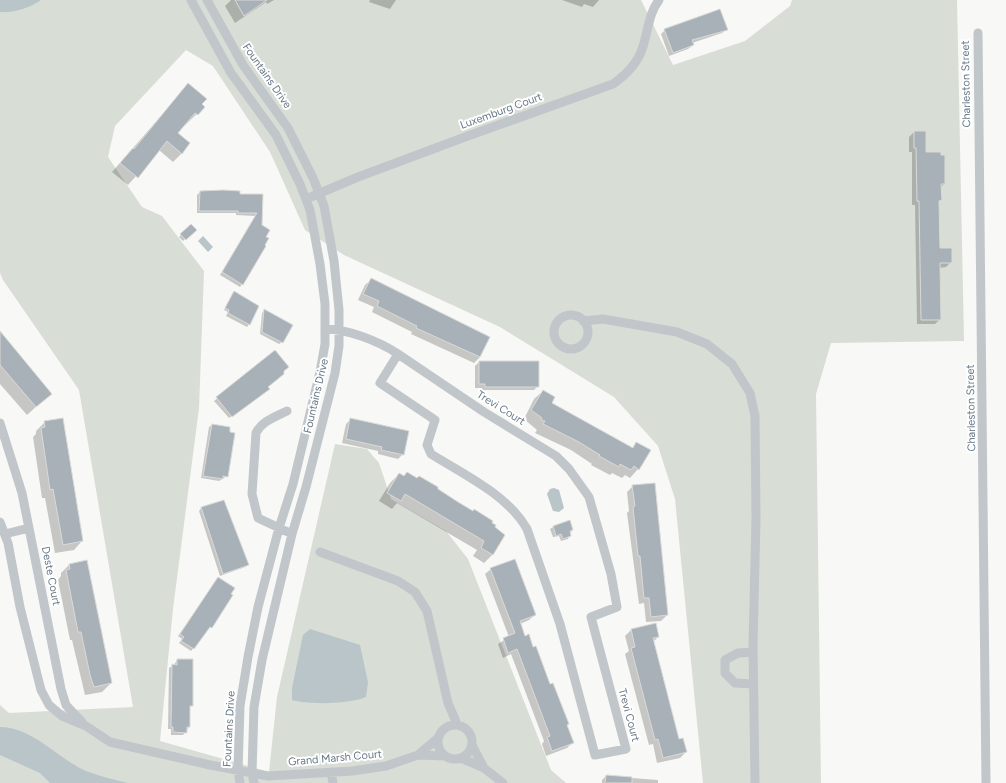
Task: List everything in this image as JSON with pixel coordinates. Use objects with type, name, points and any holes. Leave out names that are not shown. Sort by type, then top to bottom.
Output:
[{"type":"street","name":"Fountains Drive","points":[[191,0],[231,73],[276,135],[306,199],[310,210],[320,264],[325,304],[325,330],[320,372],[292,484],[258,607],[242,692],[240,706],[238,771],[240,783]]},
{"type":"street","name":"Fountains Drive","points":[[207,0],[225,35],[243,65],[288,128],[319,194],[324,206],[334,261],[339,310],[339,330],[335,373],[306,487],[292,534],[260,668],[254,707],[252,773],[254,783]]},
{"type":"street","name":"Luxemburg Court","points":[[306,199],[358,177],[465,137],[614,84],[628,74],[637,61],[645,40],[648,22],[653,8],[659,0]]},
{"type":"street","name":"Charleston Street","points":[[978,32],[986,783]]},
{"type":"street","points":[[213,42],[225,35]]},
{"type":"street","points":[[584,321],[603,319],[677,332],[707,344],[732,364],[750,393],[755,416],[756,519],[753,652],[755,783]]},
{"type":"street","name":"Trevi Court","points":[[325,330],[339,330],[388,348],[398,354],[484,412],[556,456],[577,478],[589,497],[611,574],[617,607],[590,616],[626,749],[595,755],[560,624],[527,528],[520,516],[502,500],[431,454],[427,445],[435,420],[380,383],[398,354]]},
{"type":"street","points":[[287,411],[259,426],[255,438],[252,494],[258,518],[292,534]]},
{"type":"street","name":"Deste Court","points":[[0,424],[20,486],[60,684],[66,705],[86,726]]},
{"type":"street","name":"Deste Court","points":[[0,522],[5,534],[20,607],[42,691],[49,705],[62,716],[86,726],[110,742],[252,773]]},
{"type":"street","points":[[5,534],[29,528]]},
{"type":"street","points":[[320,552],[398,581],[415,592],[427,611],[448,703],[457,724],[467,729],[472,739],[472,745],[484,768]]},
{"type":"street","points":[[753,652],[738,653],[725,660],[725,673],[735,683],[753,684]]},
{"type":"street","points":[[42,691],[51,692],[56,690],[60,684]]},
{"type":"street","points":[[448,703],[445,727],[437,739],[440,751],[446,756],[455,759],[461,758],[466,755],[472,745]]},
{"type":"street","points":[[445,727],[457,724]]},
{"type":"street","name":"Grand Marsh Court","points":[[418,755],[437,739]]},
{"type":"street","name":"Grand Marsh Court","points":[[252,773],[268,776],[331,772],[386,766],[418,755],[446,756]]},
{"type":"street","points":[[461,758],[484,768],[503,783]]},
{"type":"street","points":[[331,772],[333,783]]},
{"type":"shaded area","points":[[0,0],[641,0],[673,65],[745,41],[790,6],[792,0],[957,0],[964,341],[831,343],[816,394],[821,783],[703,783],[675,499],[658,446],[614,397],[500,327],[344,255],[305,230],[270,152],[213,66],[186,50],[115,126],[108,157],[142,207],[162,216],[204,271],[199,408],[173,609],[160,741],[269,772],[277,697],[335,444],[367,449],[379,463],[391,499],[446,531],[468,559],[551,770],[566,783],[0,783],[0,705],[9,713],[133,707],[79,390],[3,280],[0,273]]},
{"type":"shaded area","points":[[0,0],[41,0],[22,9],[11,12],[0,12]]},
{"type":"shaded area","points":[[203,236],[213,247],[208,252],[198,241]]},
{"type":"shaded area","points":[[554,488],[559,490],[564,508],[559,512],[553,511],[547,494],[550,489]]},
{"type":"shaded area","points":[[310,629],[360,645],[368,682],[366,697],[350,701],[329,703],[308,703],[292,700],[292,688],[303,635]]},
{"type":"shaded area","points":[[0,727],[12,728],[23,732],[45,744],[65,759],[86,771],[128,783],[50,783],[40,773],[0,755]]},
{"type":"building","points":[[235,0],[267,0],[244,16]]},
{"type":"building","points":[[720,9],[728,30],[692,40],[694,45],[673,53],[664,29]]},
{"type":"building","points":[[188,83],[207,99],[202,104],[205,107],[198,115],[195,113],[178,133],[190,143],[182,154],[167,141],[138,178],[120,163],[133,148],[134,149]]},
{"type":"building","points":[[914,131],[926,131],[926,152],[941,152],[941,155],[945,155],[945,184],[941,184],[942,200],[939,201],[940,248],[952,248],[952,263],[940,263],[941,320],[921,320],[919,201],[917,201],[916,148],[914,148]]},
{"type":"building","points":[[200,191],[240,191],[240,194],[263,194],[262,225],[270,230],[266,237],[269,238],[265,245],[266,246],[243,285],[222,272],[257,213],[238,213],[238,211],[199,211]]},
{"type":"building","points":[[191,224],[197,230],[186,240],[180,234]]},
{"type":"building","points":[[371,278],[490,337],[480,357],[416,328],[417,326],[377,306],[379,301],[363,294]]},
{"type":"building","points":[[234,291],[259,306],[250,325],[228,313],[229,310],[225,308]]},
{"type":"building","points":[[264,309],[293,325],[283,343],[262,332]]},
{"type":"building","points":[[0,331],[52,394],[36,407],[0,365]]},
{"type":"building","points":[[275,350],[289,367],[284,371],[284,374],[268,387],[270,389],[232,417],[216,397]]},
{"type":"building","points":[[479,361],[539,361],[539,387],[485,387],[485,384],[479,384]]},
{"type":"building","points":[[543,390],[555,397],[552,403],[633,448],[636,442],[651,450],[639,470],[634,466],[631,470],[620,464],[619,467],[599,456],[600,455],[579,442],[543,424],[545,421],[541,420],[542,418],[531,410]]},
{"type":"building","points":[[63,418],[83,541],[63,545],[53,489],[50,490],[41,428],[45,427],[44,421]]},
{"type":"building","points":[[350,418],[409,431],[404,455],[381,450],[382,447],[346,439]]},
{"type":"building","points":[[212,424],[230,427],[230,432],[235,433],[228,477],[223,476],[223,479],[203,476]]},
{"type":"building","points":[[407,472],[417,478],[419,476],[438,487],[438,489],[458,502],[473,511],[474,509],[493,521],[492,523],[496,525],[495,527],[505,535],[493,555],[481,548],[484,541],[405,494],[401,501],[387,493],[399,473],[404,476]]},
{"type":"building","points":[[655,483],[668,615],[651,617],[649,598],[644,598],[640,556],[638,556],[633,507],[635,506],[632,485]]},
{"type":"building","points":[[224,500],[249,565],[223,574],[201,507]]},
{"type":"building","points":[[570,520],[573,530],[570,531],[571,536],[563,539],[561,534],[556,536],[553,526]]},
{"type":"building","points":[[515,559],[536,615],[520,621],[525,636],[529,634],[533,647],[536,646],[550,684],[553,683],[569,724],[567,725],[574,743],[552,751],[547,737],[550,736],[517,649],[508,653],[503,638],[515,633],[490,568]]},
{"type":"building","points":[[87,560],[112,683],[94,687],[81,632],[78,632],[66,570],[70,569],[69,564]]},
{"type":"building","points":[[218,577],[235,588],[231,594],[233,595],[212,628],[210,627],[194,649],[181,641],[184,637],[180,634]]},
{"type":"building","points":[[656,623],[659,637],[653,638],[679,739],[683,738],[687,752],[663,758],[658,739],[655,740],[631,648],[635,647],[631,629]]},
{"type":"building","points":[[177,659],[193,659],[193,706],[190,706],[190,727],[187,727],[187,733],[173,732],[173,727],[171,727],[172,664],[177,665]]},
{"type":"building","points":[[606,775],[632,777],[632,783],[605,783]]}]
